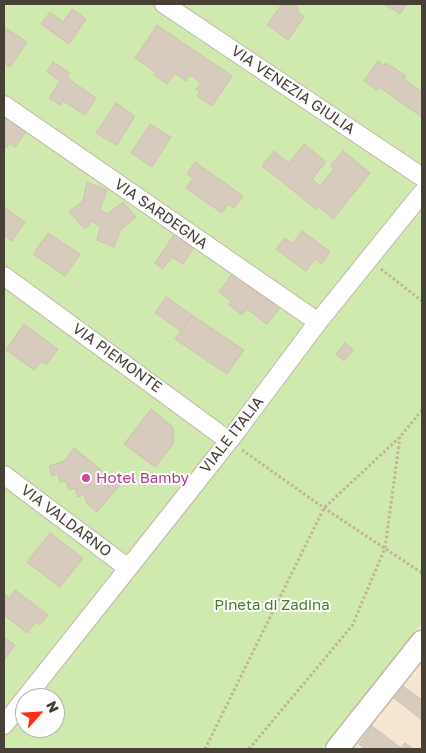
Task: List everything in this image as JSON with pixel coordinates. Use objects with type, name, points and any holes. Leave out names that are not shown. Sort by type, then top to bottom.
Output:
[{"type":"street","name":"VIA VENEZIA GIULIA","points":[[164,4],[422,177]]},
{"type":"street","name":"VIA SARDEGNA","points":[[4,105],[318,322]]},
{"type":"street","name":"VIALE ITALIA","points":[[4,724],[229,440],[318,322],[422,193]]},
{"type":"street","name":"VIA PIEMONTE","points":[[4,276],[229,440]]},
{"type":"street","name":"VIA VALDARNO","points":[[4,475],[128,568]]},
{"type":"street","points":[[337,749],[422,642]]},
{"type":"path","points":[[369,259],[422,300]]},
{"type":"path","points":[[205,749],[324,508],[400,437],[422,410]]},
{"type":"path","points":[[249,749],[352,626],[385,548],[400,437]]},
{"type":"path","points":[[229,440],[324,508],[422,573]]},
{"type":"shaded area","points":[[422,623],[422,749],[322,749]]},
{"type":"green space","name":"Pineta di Zadina","points":[[4,4],[422,4],[422,623],[322,749],[4,749]]},
{"type":"building","points":[[282,4],[293,4],[299,8],[297,11],[304,17],[288,40],[267,25]]},
{"type":"building","points":[[384,4],[406,4],[400,14]]},
{"type":"building","points":[[72,9],[86,19],[69,44],[41,24],[50,12],[63,22]]},
{"type":"building","points":[[157,25],[232,76],[212,106],[197,96],[200,92],[196,89],[201,83],[190,75],[186,81],[175,73],[167,84],[154,75],[156,72],[135,58]]},
{"type":"building","points":[[4,27],[27,42],[10,67],[4,62]]},
{"type":"building","points":[[378,61],[384,66],[386,63],[406,76],[404,79],[422,92],[422,117],[379,87],[377,90],[364,81]]},
{"type":"building","points":[[53,62],[70,73],[67,78],[96,98],[85,115],[63,101],[60,105],[49,98],[60,81],[47,72]]},
{"type":"building","points":[[116,103],[135,116],[117,145],[96,133]]},
{"type":"building","points":[[6,115],[27,130],[15,147],[10,143],[6,148],[4,146],[4,119]]},
{"type":"building","points":[[150,124],[171,137],[152,167],[131,153]]},
{"type":"building","points":[[304,144],[326,162],[312,179],[320,186],[334,169],[330,166],[343,151],[370,173],[333,219],[318,206],[316,209],[262,166],[274,151],[289,163]]},
{"type":"building","points":[[195,162],[243,196],[234,208],[228,204],[222,213],[186,188],[193,178],[187,174]]},
{"type":"building","points":[[87,182],[107,190],[100,209],[107,214],[123,202],[136,217],[121,229],[114,247],[97,240],[100,227],[92,221],[85,229],[69,212],[83,201]]},
{"type":"building","points":[[4,207],[25,222],[12,241],[4,235]]},
{"type":"building","points":[[302,231],[330,252],[321,264],[315,259],[306,271],[276,249],[285,238],[292,244]]},
{"type":"building","points":[[176,232],[195,246],[183,264],[172,257],[163,269],[155,263]]},
{"type":"building","points":[[48,233],[80,254],[65,276],[33,254]]},
{"type":"building","points":[[237,267],[284,303],[267,324],[247,309],[242,315],[228,304],[231,301],[219,292]]},
{"type":"building","points":[[166,297],[192,315],[181,331],[155,313]]},
{"type":"building","points":[[192,315],[244,350],[227,374],[175,339]]},
{"type":"building","points":[[24,324],[58,349],[46,365],[41,361],[34,370],[6,350]]},
{"type":"building","points":[[345,343],[353,350],[344,361],[336,354]]},
{"type":"building","points":[[151,409],[173,427],[174,443],[155,467],[124,444]]},
{"type":"building","name":"Hotel Bamby","points":[[74,448],[120,485],[97,512],[87,504],[84,495],[78,497],[75,488],[69,490],[66,481],[60,482],[58,474],[52,476],[49,466],[64,461]]},
{"type":"building","points":[[50,533],[83,558],[60,587],[27,562]]},
{"type":"building","points":[[15,590],[48,615],[40,625],[36,622],[27,633],[4,615],[4,594],[9,598]]},
{"type":"building","points":[[4,637],[15,645],[4,660]]},
{"type":"building","points":[[395,680],[422,700],[422,720],[385,691]]},
{"type":"building","points":[[372,726],[401,748],[405,743],[413,749],[365,749],[359,744]]},
{"type":"place","name":"Hotel Bamby","points":[[86,478]]}]
